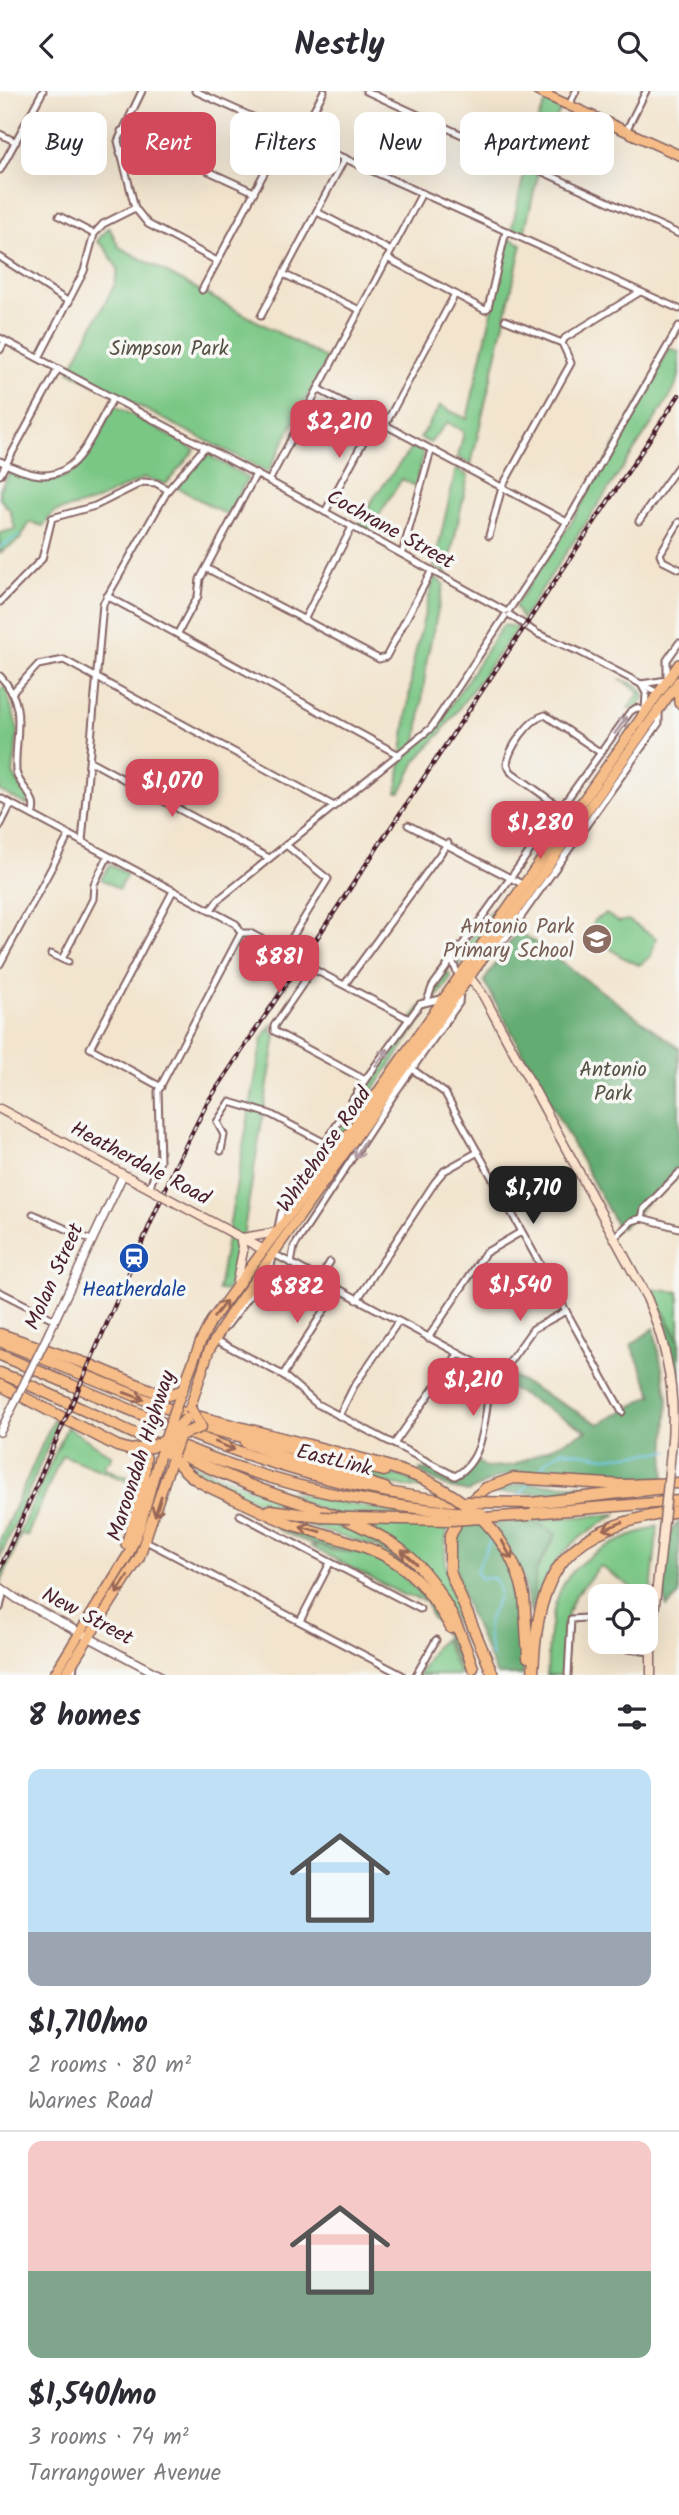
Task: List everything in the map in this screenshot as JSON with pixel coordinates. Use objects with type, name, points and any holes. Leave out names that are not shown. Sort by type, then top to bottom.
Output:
[{"type":"highway","points":[[0,1334],[93,1366],[165,1396],[181,1391]]},
{"type":"highway","points":[[0,1341],[166,1408],[378,1463],[419,1477],[463,1499],[489,1524],[516,1568],[524,1595],[528,1675]]},
{"type":"highway","name":"EastLink","points":[[0,1355],[263,1462],[334,1483],[423,1499],[461,1502],[538,1502],[679,1484]]},
{"type":"highway","name":"EastLink","points":[[0,1373],[217,1461],[285,1484],[376,1504],[452,1516],[530,1514],[679,1501]]},
{"type":"highway","points":[[14,1378],[243,1482],[381,1536],[412,1559],[435,1586],[454,1622],[474,1672]]},
{"type":"highway","points":[[0,1385],[117,1446],[161,1448],[180,1435],[201,1427],[214,1428],[283,1457],[423,1499]]},
{"type":"highway","points":[[190,1408],[201,1427]]},
{"type":"highway","points":[[161,1448],[186,1419]]},
{"type":"highway","points":[[227,1433],[419,1477]]},
{"type":"highway","points":[[161,1448],[187,1475],[290,1523],[368,1546],[400,1563],[432,1597],[474,1672]]},
{"type":"highway","points":[[169,1479],[187,1475]]},
{"type":"highway","points":[[493,1675],[450,1572],[450,1537],[458,1516],[469,1501],[494,1484],[514,1478],[623,1485],[679,1484]]},
{"type":"highway","points":[[257,1508],[321,1517],[452,1516]]},
{"type":"highway","points":[[533,1675],[536,1623],[541,1599],[563,1561],[584,1541],[609,1526],[679,1511]]},
{"type":"main road","points":[[537,91],[679,155]]},
{"type":"main road","name":"Whitehorse Road","points":[[274,1254],[286,1222],[441,999],[492,944],[659,709],[667,680],[679,664]]},
{"type":"main road","points":[[659,709],[679,704],[679,682]]},
{"type":"main road","name":"Whitehorse Road","points":[[264,1250],[463,978],[522,884],[645,711],[679,682]]},
{"type":"main road","points":[[485,953],[477,974],[478,987],[615,1237],[655,1315],[665,1349],[673,1393],[671,1451],[657,1584]]},
{"type":"main road","points":[[463,978],[478,987]]},
{"type":"main road","points":[[463,978],[490,1010]]},
{"type":"main road","name":"Heatherdale Road","points":[[0,1109],[264,1250]]},
{"type":"main road","points":[[236,1289],[243,1251],[241,1237],[277,1232]]},
{"type":"main road","points":[[264,1250],[274,1254]]},
{"type":"main road","name":"Maroondah Highway","points":[[65,1675],[101,1600],[133,1543],[161,1448],[204,1333],[264,1250]]},
{"type":"main road","name":"Maroondah Highway","points":[[180,1435],[214,1339],[274,1254]]},
{"type":"main road","name":"Maroondah Highway","points":[[84,1636],[135,1565],[146,1541],[169,1479],[161,1448]]},
{"type":"main road","points":[[56,1675],[84,1636]]},
{"type":"main road","points":[[650,1654],[651,1675]]},
{"type":"street","points":[[0,170],[43,91]]},
{"type":"street","points":[[131,112],[142,91]]},
{"type":"street","points":[[195,91],[242,112]]},
{"type":"street","points":[[313,112],[324,91]]},
{"type":"street","points":[[366,91],[679,234]]},
{"type":"street","points":[[569,105],[576,91]]},
{"type":"street","points":[[626,131],[646,91]]},
{"type":"street","points":[[121,131],[118,141],[120,153],[135,208],[148,224],[217,261]]},
{"type":"street","points":[[0,134],[16,142]]},
{"type":"street","points":[[340,156],[679,309]]},
{"type":"street","points":[[261,316],[345,158]]},
{"type":"street","points":[[216,175],[254,192]]},
{"type":"street","points":[[202,290],[263,175]]},
{"type":"street","points":[[269,481],[422,193]]},
{"type":"street","points":[[39,358],[84,271],[93,234],[103,224],[135,208]]},
{"type":"street","points":[[317,212],[391,251]]},
{"type":"street","points":[[59,216],[93,234]]},
{"type":"street","points":[[387,258],[485,310],[488,308],[506,231]]},
{"type":"street","points":[[0,257],[69,302]]},
{"type":"street","points":[[283,274],[360,310]]},
{"type":"street","points":[[562,343],[565,338],[640,292]]},
{"type":"street","points":[[385,425],[455,294]]},
{"type":"street","points":[[489,535],[502,487],[571,363],[562,343],[505,320]]},
{"type":"street","points":[[210,911],[218,899],[431,728],[567,521],[679,326]]},
{"type":"street","points":[[0,350],[3,339]]},
{"type":"street","name":"Cochrane Street","points":[[3,339],[432,570],[538,634],[580,652],[679,704]]},
{"type":"street","points":[[0,475],[3,463],[58,369]]},
{"type":"street","points":[[318,389],[567,521]]},
{"type":"street","points":[[3,463],[36,476],[56,474],[66,469],[81,455],[113,398]]},
{"type":"street","points":[[325,512],[375,420]]},
{"type":"street","points":[[82,842],[103,604],[168,490],[205,447]]},
{"type":"street","points":[[402,554],[431,450]]},
{"type":"street","points":[[639,521],[679,465]]},
{"type":"street","points":[[178,633],[198,596],[200,579],[256,474]]},
{"type":"street","points":[[0,602],[42,559],[50,521],[56,515],[94,506],[144,482],[156,483],[168,490]]},
{"type":"street","points":[[679,522],[661,547],[660,557],[679,569]]},
{"type":"street","points":[[304,620],[352,527]]},
{"type":"street","points":[[206,568],[379,659],[386,657],[432,570]]},
{"type":"street","points":[[107,596],[399,755]]},
{"type":"street","name":"Whitehorse Road","points":[[667,680],[667,660],[679,643]]},
{"type":"street","points":[[12,693],[38,665],[58,659],[334,806]]},
{"type":"street","points":[[0,676],[12,693],[20,730],[16,770],[34,802],[32,815]]},
{"type":"street","points":[[645,711],[646,693],[641,684],[667,680]]},
{"type":"street","name":"Whitehorse Road","points":[[286,1222],[365,1080],[420,1004],[427,1001],[427,995],[632,710],[645,711]]},
{"type":"street","points":[[561,808],[508,768],[507,759],[533,720],[545,715],[601,753]]},
{"type":"street","points":[[90,761],[269,858]]},
{"type":"street","points":[[0,797],[236,924],[241,933]]},
{"type":"street","points":[[0,826],[11,804]]},
{"type":"street","points":[[408,825],[448,843],[522,884]]},
{"type":"street","points":[[0,964],[69,835]]},
{"type":"street","points":[[345,984],[448,843]]},
{"type":"street","points":[[241,933],[250,933],[278,948],[288,944],[328,879],[286,845]]},
{"type":"street","points":[[51,954],[65,961],[93,899],[94,884],[108,856]]},
{"type":"street","points":[[161,1087],[90,1048],[173,891]]},
{"type":"street","points":[[153,1191],[160,1161],[158,1095],[241,933]]},
{"type":"street","points":[[452,960],[463,978]]},
{"type":"street","points":[[365,1080],[274,1031],[274,1026],[313,969],[409,1019]]},
{"type":"street","name":"Whitehorse Road","points":[[291,1264],[295,1247],[412,1069],[459,1003],[463,978]]},
{"type":"street","points":[[427,1001],[441,999]]},
{"type":"street","points":[[412,1069],[445,1093],[622,1412]]},
{"type":"street","points":[[221,1150],[224,1135],[217,1122],[230,1102],[270,1114],[327,1144]]},
{"type":"street","points":[[357,1300],[439,1176],[478,1152]]},
{"type":"street","points":[[642,1218],[645,1209],[679,1173]]},
{"type":"street","name":"Molan Street","points":[[0,1431],[123,1174]]},
{"type":"street","points":[[33,1214],[90,1240]]},
{"type":"street","points":[[615,1237],[636,1219],[642,1218],[679,1228]]},
{"type":"street","points":[[428,1338],[485,1253],[522,1232]]},
{"type":"street","points":[[274,1254],[493,1373],[500,1373],[505,1368],[527,1335],[566,1311]]},
{"type":"street","points":[[319,1280],[330,1262]]},
{"type":"street","points":[[283,1375],[337,1290]]},
{"type":"street","points":[[0,1292],[55,1320]]},
{"type":"street","points":[[339,1416],[354,1386],[398,1322]]},
{"type":"street","points":[[214,1339],[283,1375],[317,1404],[455,1476],[467,1465],[479,1443],[493,1373]]},
{"type":"street","points":[[394,1444],[458,1354]]},
{"type":"street","points":[[240,1515],[421,1609]]},
{"type":"street","points":[[146,1541],[402,1675]]},
{"type":"street","points":[[300,1621],[330,1563]]},
{"type":"street","points":[[0,1607],[5,1591]]},
{"type":"street","name":"New Street","points":[[5,1591],[159,1675]]},
{"type":"street","points":[[568,1675],[570,1623],[573,1617],[581,1617],[588,1621]]},
{"type":"street","points":[[416,1675],[436,1640]]},
{"type":"street","points":[[74,1661],[74,1675]]},
{"type":"green space","points":[[546,102],[561,109],[559,112],[541,112]]},
{"type":"green space","points":[[524,175],[538,175],[524,234],[512,228]]},
{"type":"green space","name":"Simpson Park","points":[[109,227],[119,247],[327,359],[268,472],[69,371],[115,284],[118,269],[105,248],[97,241]]},
{"type":"green space","points":[[509,238],[522,244],[471,465],[458,457],[464,432],[447,422],[430,443],[420,438],[440,406],[467,419]]},
{"type":"green space","points":[[670,348],[679,352],[679,376],[673,392],[522,619],[515,606],[571,523]]},
{"type":"green space","points":[[114,405],[195,450],[166,484],[144,478],[93,502],[54,512],[43,526],[30,522],[20,539],[0,553],[0,533],[15,529],[10,510],[0,499],[0,489],[9,473],[51,480],[66,476],[78,468],[87,457]]},
{"type":"green space","points":[[413,446],[424,453],[415,486],[402,479],[369,531],[358,525],[375,496]]},
{"type":"green space","points":[[207,454],[248,478],[227,515],[176,487]]},
{"type":"green space","points":[[456,469],[468,476],[447,573],[434,566]]},
{"type":"green space","points":[[434,577],[444,584],[427,658],[417,743],[437,726],[503,625],[518,627],[440,734],[416,761],[401,792],[397,792],[414,658]]},
{"type":"green space","points":[[620,679],[641,689],[644,697],[639,706],[628,708],[640,692]]},
{"type":"green space","points":[[5,686],[18,730],[13,774],[29,800],[27,805],[0,791],[0,689]]},
{"type":"green space","points":[[110,865],[127,874],[119,889],[101,879]]},
{"type":"green space","points":[[490,911],[493,919],[457,967],[457,958]]},
{"type":"green space","points":[[606,914],[619,922],[628,920],[656,938],[651,956],[639,965],[620,956],[592,934],[594,920]]},
{"type":"green space","name":"Antonio Park","points":[[518,930],[679,1048],[679,1169],[622,1228],[618,1228],[484,981]]},
{"type":"green space","points":[[447,971],[451,977],[437,997],[429,999]]},
{"type":"green space","points":[[434,1002],[333,1146],[336,1139],[334,1137],[421,1006]]},
{"type":"green space","points":[[271,1025],[271,1031],[276,1036],[241,1248],[236,1271],[226,1291],[218,1290],[262,1039]]},
{"type":"green space","points":[[333,1140],[330,1153],[292,1203],[290,1202]]},
{"type":"green space","points":[[651,1289],[679,1292],[679,1340]]},
{"type":"green space","points":[[656,1298],[679,1340],[679,1406],[676,1376]]},
{"type":"green space","points":[[654,1328],[668,1399],[664,1478],[621,1479],[521,1472],[499,1477],[468,1492],[450,1488],[420,1473],[420,1470],[428,1471],[430,1467],[457,1480],[474,1459],[487,1468],[514,1465],[587,1431],[501,1383],[506,1373],[599,1424],[653,1395],[631,1345]]},
{"type":"green space","points":[[53,1420],[58,1423],[0,1558],[0,1540]]},
{"type":"green space","points":[[67,1427],[111,1455],[111,1460],[104,1464],[106,1469],[133,1479],[137,1485],[62,1455],[27,1536],[21,1534],[1,1583],[0,1575]]},
{"type":"green space","points":[[267,1445],[402,1477],[439,1491],[393,1485],[366,1476],[364,1478]]},
{"type":"green space","points":[[180,1459],[313,1513],[242,1496],[208,1481]]},
{"type":"green space","points":[[218,1468],[280,1490],[411,1516],[331,1514]]},
{"type":"green space","points":[[522,1483],[596,1486],[596,1489],[549,1494],[488,1493]]},
{"type":"green space","points":[[277,1514],[330,1522],[370,1535],[403,1558],[439,1599],[377,1547],[293,1522]]},
{"type":"green space","points":[[617,1514],[586,1533],[562,1554],[545,1580],[531,1614],[536,1571],[556,1535],[534,1520]]},
{"type":"green space","points":[[534,1520],[556,1534],[536,1571],[531,1614],[523,1577],[493,1523]]},
{"type":"green space","points":[[362,1522],[449,1524],[445,1557],[447,1573],[476,1652],[473,1656],[434,1582]]},
{"type":"green space","points":[[679,1522],[679,1595],[667,1607],[664,1562],[669,1538]]},
{"type":"green space","points":[[481,1523],[504,1559],[517,1595],[522,1633],[523,1675],[497,1675],[472,1621],[459,1581],[455,1542],[460,1524]]},
{"type":"green space","points":[[277,1525],[367,1553],[330,1549],[310,1543],[276,1528]]},
{"type":"green space","points":[[658,1526],[652,1584],[626,1584],[600,1566],[575,1596],[568,1612],[564,1675],[547,1675],[549,1641],[559,1593],[569,1576],[583,1562],[626,1538]]},
{"type":"green space","points":[[310,1546],[321,1546],[332,1551],[367,1553],[399,1572],[427,1601],[403,1595]]},
{"type":"green space","points":[[427,1601],[433,1606],[469,1675],[463,1675],[439,1623],[431,1617]]},
{"type":"green space","points":[[444,1639],[460,1675],[419,1675],[434,1648]]},
{"type":"waterway","points":[[0,547],[19,535]]},
{"type":"waterway","points":[[536,1475],[547,1460],[563,1450],[605,1457],[669,1451]]},
{"type":"waterway","points":[[516,1500],[530,1482]]},
{"type":"waterway","points":[[491,1657],[487,1625],[499,1590],[494,1578],[480,1578],[476,1571],[492,1536]]},
{"type":"railway","points":[[0,1569],[175,1167],[207,1103],[679,395]]},
{"type":"place","name":"Antonio Park Primary School","points":[[597,939]]},
{"type":"place","name":"Heatherdale","points":[[134,1258]]}]
